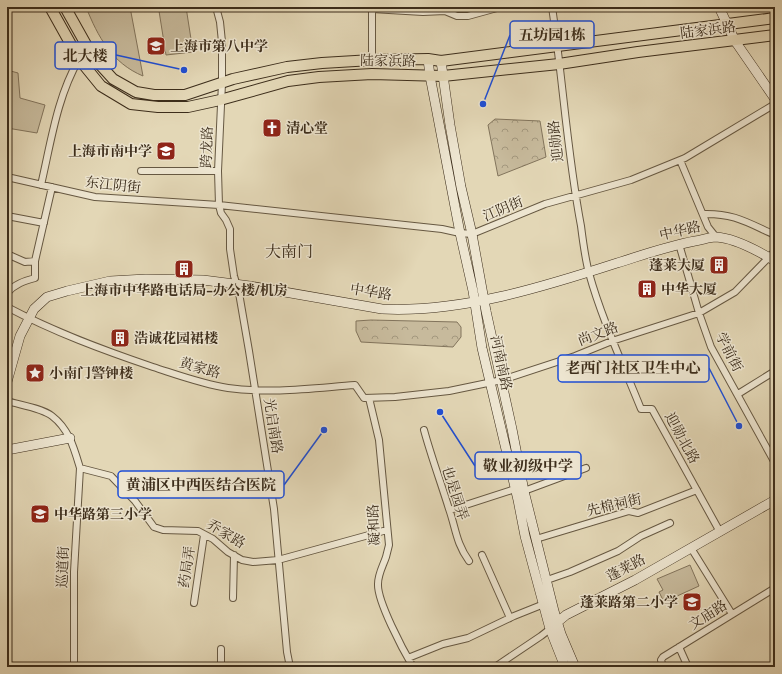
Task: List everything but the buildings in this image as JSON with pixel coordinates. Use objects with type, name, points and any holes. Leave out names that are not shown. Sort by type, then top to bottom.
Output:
[{"type":"main road","name":"陆家浜路","points":[[50,7],[79,59],[101,86],[131,104],[158,108],[188,107],[288,82],[319,77],[372,74],[443,76],[559,64],[638,52],[775,36]]},
{"type":"main road","name":"陆家浜路","points":[[64,7],[93,57],[113,79],[136,92],[154,95],[185,95],[222,83],[287,67],[372,60],[428,59],[441,61],[775,18]]},
{"type":"street","name":"跨龙路","points":[[216,7],[221,28],[222,83],[220,100],[218,171],[219,205],[221,213],[230,229],[230,249],[236,284]]},
{"type":"street","points":[[372,60],[372,8],[423,12],[445,11],[457,16],[468,16],[508,7]]},
{"type":"street","name":"迎勋路","points":[[552,7],[558,46],[575,195],[589,272]]},
{"type":"street","points":[[718,7],[735,41],[775,99]]},
{"type":"street","points":[[40,185],[61,99],[70,74],[79,59]]},
{"type":"street","name":"河南南路","points":[[428,59],[460,233],[502,380],[528,549],[550,629],[565,667]]},
{"type":"street","name":"河南南路","points":[[441,61],[461,188],[472,234],[479,300],[482,348],[490,382],[520,490],[536,539],[558,622],[575,667]]},
{"type":"street","name":"江阴街","points":[[219,205],[442,229],[472,234],[530,210],[575,195],[631,180],[680,160],[775,104]]},
{"type":"street","points":[[680,160],[708,227],[716,237]]},
{"type":"street","points":[[140,171],[218,171]]},
{"type":"street","name":"东江阴街","points":[[7,177],[95,197],[219,205]]},
{"type":"street","points":[[7,293],[21,282],[35,278],[35,261],[52,187]]},
{"type":"street","points":[[703,214],[714,214],[746,221],[775,235]]},
{"type":"street","points":[[7,216],[44,223]]},
{"type":"street","name":"中华路","points":[[7,382],[20,336],[34,309],[48,298],[67,291],[110,281],[146,279],[203,280],[236,284],[382,309],[432,309],[552,283],[679,244],[716,237],[736,242],[773,257]]},
{"type":"street","name":"学前街","points":[[679,244],[698,313],[711,348],[738,394],[775,463]]},
{"type":"street","points":[[7,254],[25,262],[35,261]]},
{"type":"street","name":"尚文路","points":[[368,398],[395,397],[449,391],[502,380],[575,356],[612,341],[698,313],[735,292],[773,257]]},
{"type":"street","name":"迎勋北路","points":[[589,272],[612,341],[624,366],[641,409],[652,409],[720,532]]},
{"type":"street","name":"光启南路","points":[[236,284],[274,509],[287,652],[290,667]]},
{"type":"street","name":"黄家路","points":[[7,307],[29,319],[88,344],[205,384],[255,390],[355,385],[364,398],[368,398]]},
{"type":"street","points":[[738,394],[775,371]]},
{"type":"street","name":"凝和路","points":[[368,398],[376,425],[380,447],[389,545],[380,573],[378,593],[386,614],[413,667]]},
{"type":"street","points":[[7,401],[51,415],[65,428],[80,468]]},
{"type":"street","name":"也是园弄","points":[[424,430],[433,462],[450,510],[458,541],[470,561]]},
{"type":"street","points":[[7,450],[70,438]]},
{"type":"street","name":"乔家路","points":[[80,468],[111,476],[135,501],[154,527],[163,530],[198,531],[213,539],[242,560],[253,562],[278,560],[387,530]]},
{"type":"street","name":"巡道街","points":[[74,667],[74,572],[80,468]]},
{"type":"street","points":[[450,510],[520,490],[586,468]]},
{"type":"street","name":"先棉祠街","points":[[536,539],[629,511],[638,513],[697,490]]},
{"type":"street","name":"蓬莱路","points":[[495,667],[541,636],[566,615],[635,580],[775,500]]},
{"type":"street","points":[[547,580],[570,572],[618,551],[641,536],[670,523]]},
{"type":"street","name":"药局弄","points":[[194,603],[204,535]]},
{"type":"street","points":[[691,548],[732,614]]},
{"type":"street","points":[[482,554],[510,618]]},
{"type":"street","points":[[233,598],[234,555]]},
{"type":"street","name":"文庙路","points":[[663,667],[661,660],[664,657],[775,588]]},
{"type":"street","points":[[408,658],[443,644],[468,638],[544,604]]},
{"type":"street","points":[[679,648],[688,667]]},
{"type":"street","points":[[221,649],[221,667]]},
{"type":"street","points":[[7,665],[19,667]]},
{"type":"green space","points":[[86,7],[130,7],[143,76],[132,71],[123,64],[107,48],[101,39]]},
{"type":"green space","points":[[186,7],[193,52],[166,55],[159,11]]},
{"type":"green space","points":[[7,70],[18,73],[20,98],[45,105],[37,133],[7,128]]},
{"type":"green space","points":[[495,119],[540,121],[546,157],[498,176],[488,125]]},
{"type":"green space","points":[[356,321],[457,322],[461,327],[461,337],[453,347],[361,342],[356,331]]},
{"type":"green space","points":[[690,565],[699,586],[664,602],[659,592],[663,590],[657,579]]},
{"type":"place","name":"上海市第八中学","points":[[156,46]]},
{"type":"place","name":"北大楼","points":[[184,70]]},
{"type":"place","name":"五坊园1栋","points":[[483,104]]},
{"type":"place","name":"清心堂","points":[[272,128]]},
{"type":"place","name":"上海市南中学","points":[[166,151]]},
{"type":"place","name":"蓬莱大厦","points":[[719,265]]},
{"type":"place","name":"上海市中华路电话局-办公楼/机房","points":[[184,269]]},
{"type":"place","name":"中华大厦","points":[[647,289]]},
{"type":"place","name":"浩诚花园裙楼","points":[[120,338]]},
{"type":"place","name":"小南门警钟楼","points":[[35,373]]},
{"type":"place","name":"敬业初级中学","points":[[440,412]]},
{"type":"place","name":"老西门社区卫生中心","points":[[739,426]]},
{"type":"place","name":"黄浦区中西医结合医院","points":[[324,430]]},
{"type":"place","name":"中华路第三小学","points":[[40,514]]},
{"type":"place","name":"蓬莱路第二小学","points":[[692,602]]},
{"type":"district","name":"大南门","points":[[289,252]]}]
